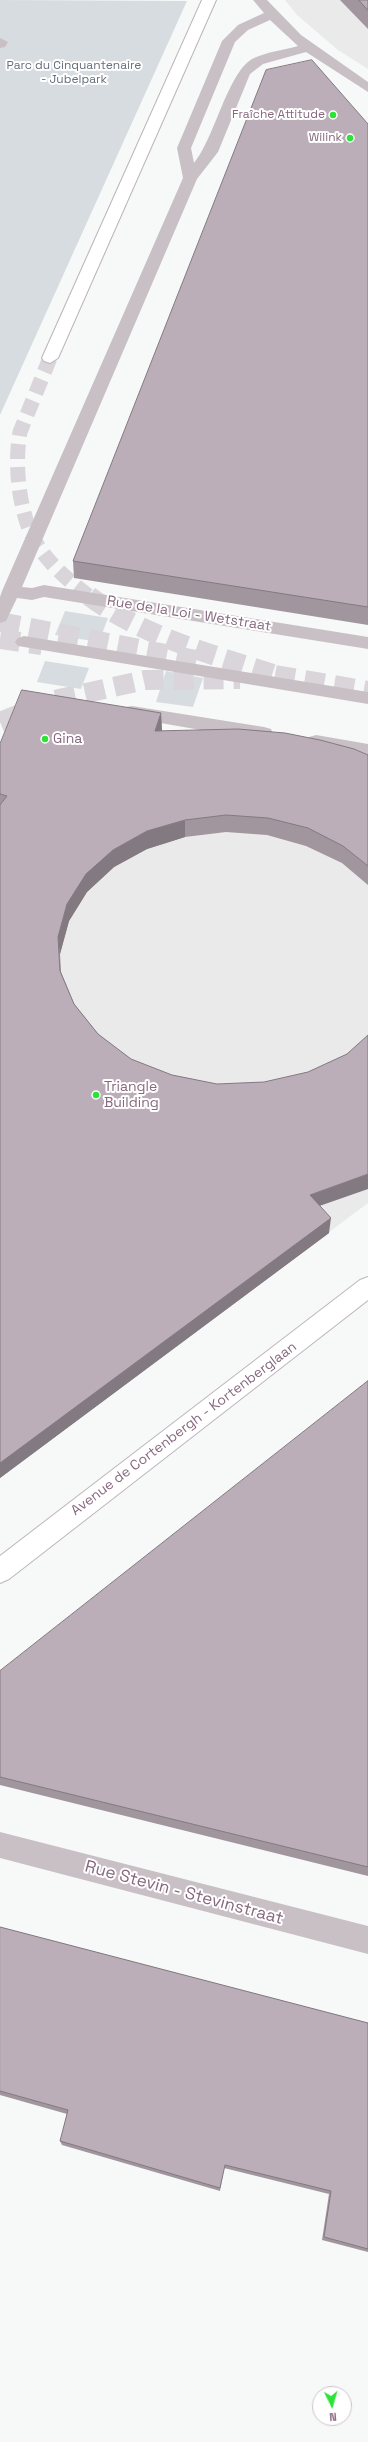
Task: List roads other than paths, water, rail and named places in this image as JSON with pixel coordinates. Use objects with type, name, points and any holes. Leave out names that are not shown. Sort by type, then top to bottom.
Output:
[{"type":"main road","points":[[50,358],[209,0]]},
{"type":"main road","name":"Avenue de Cortenbergh - Kortenberglaan","points":[[0,1571],[368,1288]]},
{"type":"street","points":[[260,0],[272,15],[307,48],[368,88]]},
{"type":"street","points":[[190,178],[184,148],[229,41],[242,28],[272,15]]},
{"type":"street","points":[[0,617],[190,178],[211,152],[244,72],[258,61],[307,48]]},
{"type":"street","name":"Rue de la Loi - Wetstraat","points":[[11,591],[32,594],[44,591],[368,643]]},
{"type":"street","points":[[24,642],[368,698]]},
{"type":"street","points":[[116,709],[368,751]]},
{"type":"street","name":"Rue Stevin - Stevinstraat","points":[[0,1845],[368,1940]]},
{"type":"tunnel","points":[[50,358],[20,432],[18,445],[19,489],[25,518],[36,543],[61,573],[90,597]]},
{"type":"tunnel","points":[[89,596],[111,611],[160,635],[211,654],[278,676]]},
{"type":"tunnel","points":[[0,622],[201,661]]},
{"type":"tunnel","points":[[0,639],[42,645]]},
{"type":"tunnel","points":[[278,676],[368,691]]},
{"type":"tunnel","points":[[278,676],[289,679]]},
{"type":"tunnel","points":[[0,722],[55,700],[145,680],[240,679]]},
{"type":"place","name":"Fraîche Attitude","points":[[333,115]]},
{"type":"place","name":"Wilink","points":[[350,138]]},
{"type":"place","name":"Gina","points":[[45,739]]},
{"type":"place","name":"Triangle Building","points":[[96,1095]]},
{"type":"park label","name":"Parc du Cinquantenaire - Jubelpark","points":[[74,73]]}]
